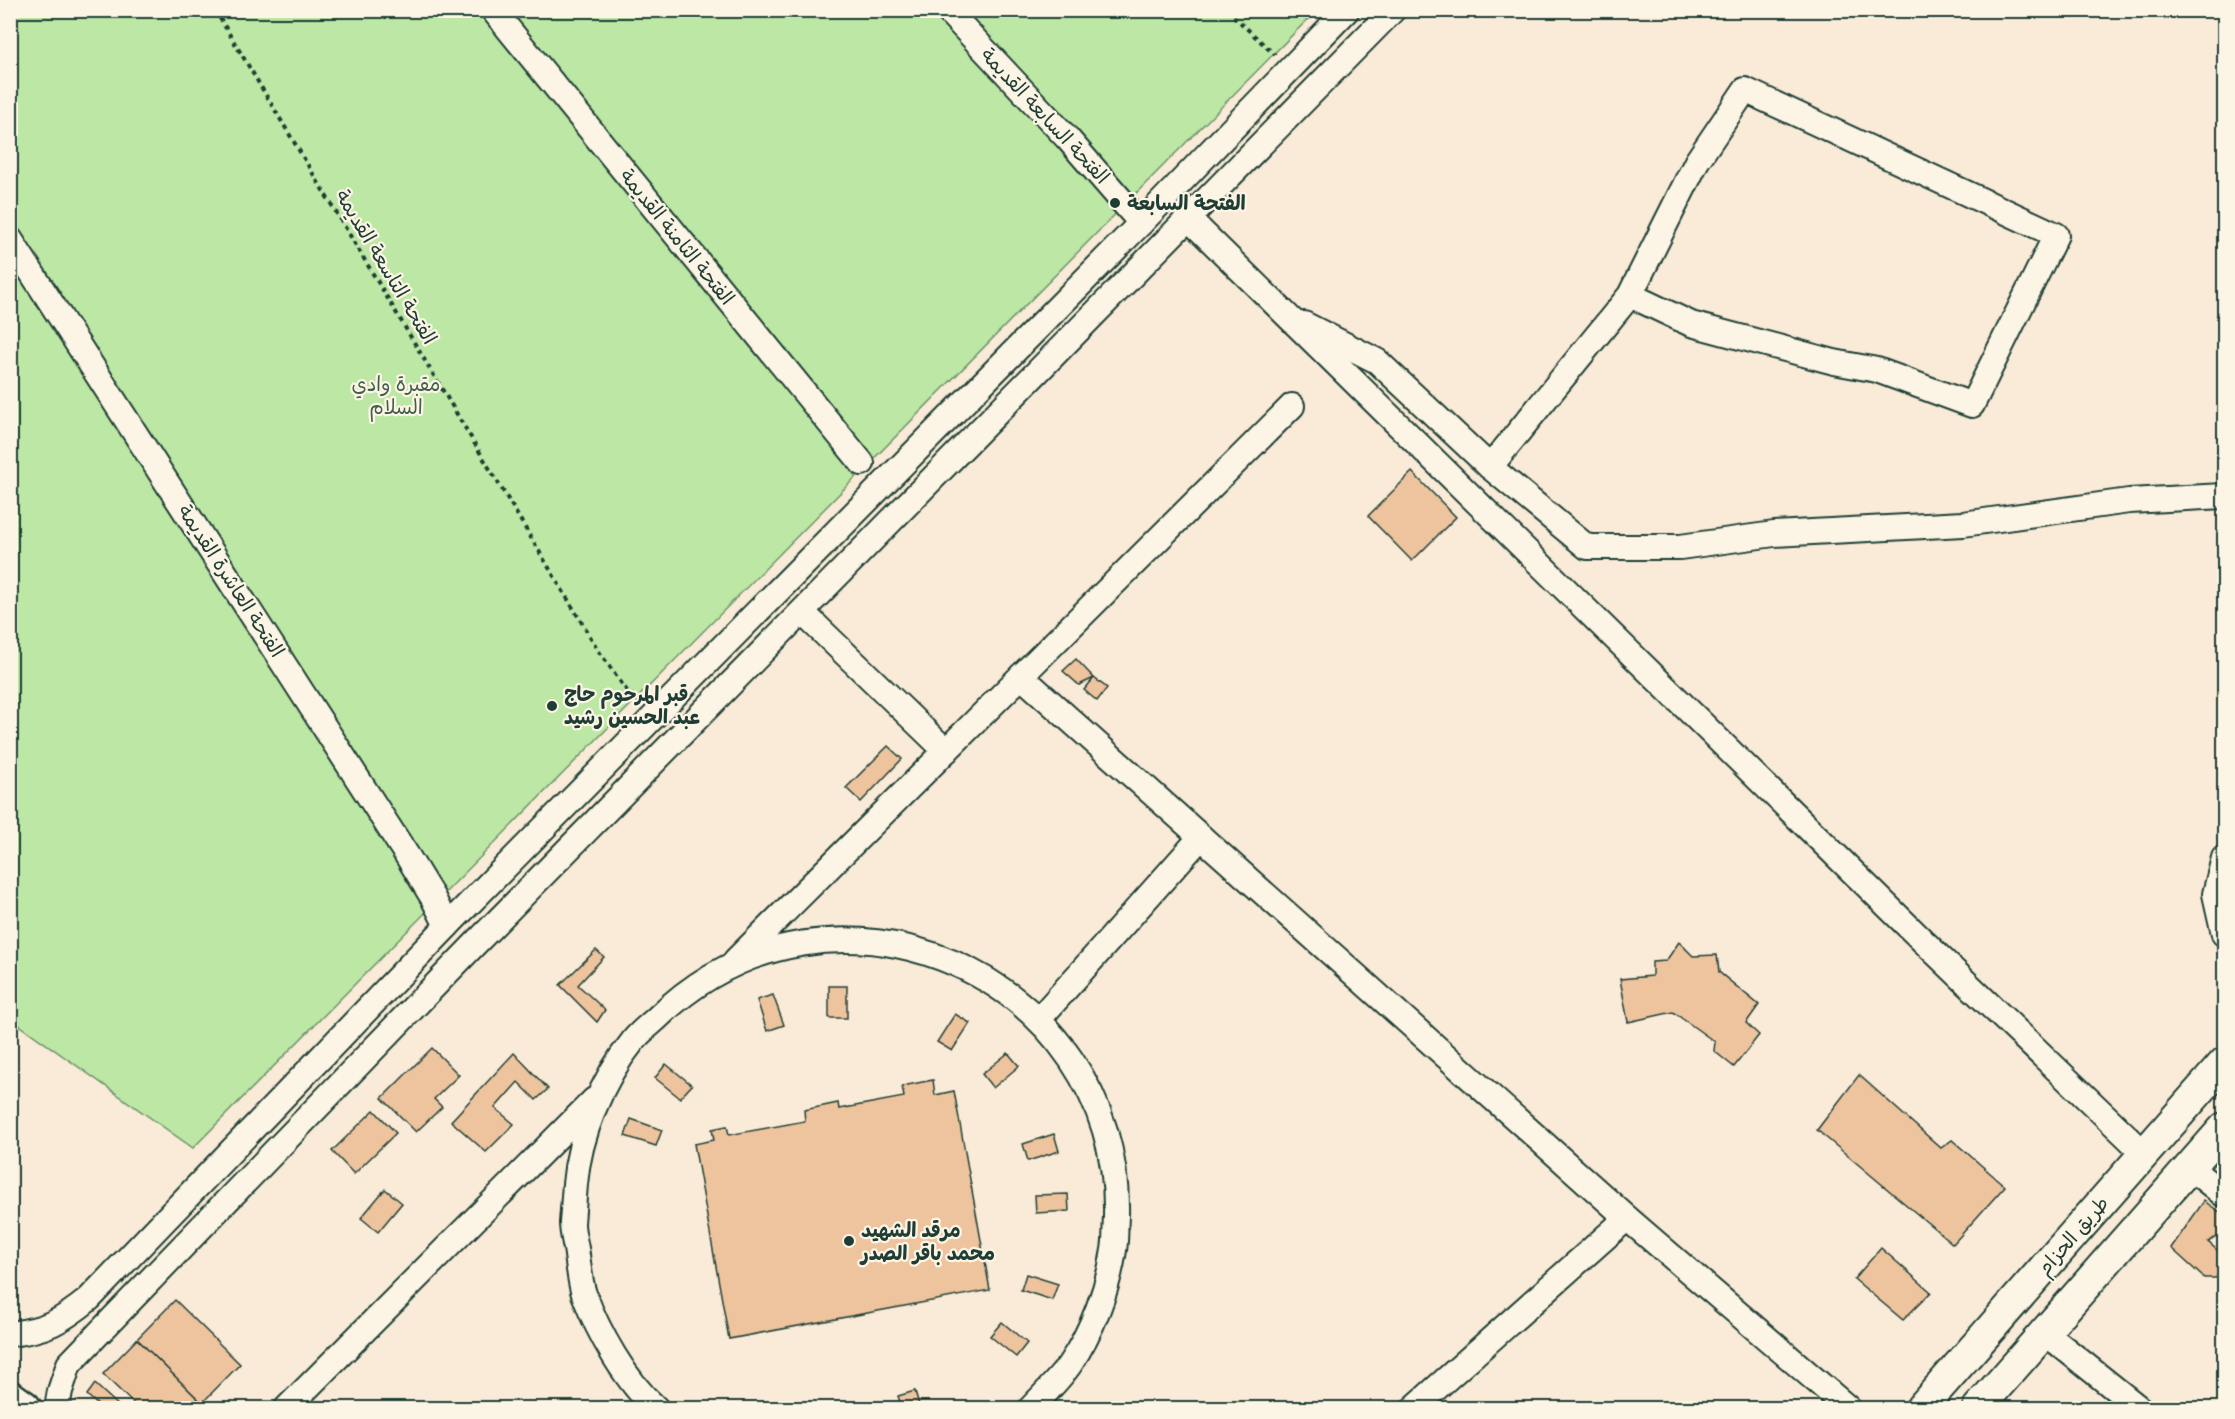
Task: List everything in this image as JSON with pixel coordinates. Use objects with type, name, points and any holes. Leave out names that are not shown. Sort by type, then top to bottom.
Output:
[{"type":"highway","points":[[10,1398],[24,1408]]},
{"type":"main road","name":"طريق الحزام","points":[[1921,1408],[2224,1063]]},
{"type":"main road","points":[[1978,1408],[2224,1128]]},
{"type":"street","name":"الفتحة الثامنة القديمة","points":[[493,10],[862,463]]},
{"type":"street","name":"الفتحة السابعة القديمة","points":[[947,10],[1068,140],[1141,223]]},
{"type":"street","points":[[10,1334],[28,1332],[63,1320],[89,1299],[447,926],[1141,223],[1347,10]]},
{"type":"street","points":[[57,1408],[60,1390],[69,1364],[526,893],[1394,10]]},
{"type":"street","points":[[1490,467],[1630,295],[1696,161],[1745,90],[2056,235],[1972,405],[1877,370],[1834,362],[1691,324],[1630,295]]},
{"type":"street","points":[[1188,218],[1933,950],[2145,1154]]},
{"type":"street","name":"الفتحة العاشرة القديمة","points":[[10,238],[408,857],[447,926]]},
{"type":"street","points":[[1283,313],[1377,361],[1490,467],[1587,547],[1680,547],[1774,534],[1963,524],[2129,501],[2224,496]]},
{"type":"street","points":[[732,964],[1292,406]]},
{"type":"street","points":[[802,612],[946,751]]},
{"type":"street","points":[[1021,676],[1627,1218],[1848,1408]]},
{"type":"street","points":[[552,820],[556,837],[566,845],[572,846]]},
{"type":"street","points":[[1039,1019],[1202,837]]},
{"type":"street","points":[[2224,858],[2215,894],[2224,934]]},
{"type":"street","points":[[497,875],[504,874],[518,880],[526,893]]},
{"type":"street","points":[[287,1408],[598,1096],[632,1042],[678,997],[732,964],[785,946],[839,939],[895,943],[947,958],[996,984],[1039,1019],[1078,1068],[1104,1125],[1116,1186],[1115,1249],[1099,1310],[1070,1365],[1031,1408]]},
{"type":"street","points":[[598,1096],[577,1159],[572,1226],[584,1292],[611,1353],[653,1407]]},
{"type":"street","points":[[2189,1167],[2224,1195]]},
{"type":"street","points":[[1414,1408],[1627,1218]]},
{"type":"street","points":[[2044,1332],[2139,1408]]},
{"type":"path","name":"الفتحة التاسعة القديمة","points":[[215,10],[600,652],[627,691],[654,715]]},
{"type":"path","points":[[1227,10],[1290,69]]},
{"type":"green space","name":"مقبرة وادي السلام","points":[[11,11],[1316,11],[193,1148],[11,1019]]},
{"type":"building","points":[[1412,472],[1456,517],[1412,561],[1368,516]]},
{"type":"building","points":[[1076,659],[1094,678],[1079,685],[1063,671]]},
{"type":"building","points":[[1094,678],[1107,688],[1097,701],[1084,690]]},
{"type":"building","points":[[888,746],[902,759],[861,802],[846,788]]},
{"type":"building","points":[[1679,942],[1693,956],[1717,955],[1719,972],[1759,1005],[1746,1023],[1759,1035],[1734,1067],[1714,1051],[1715,1042],[1673,1012],[1628,1022],[1620,979],[1652,976],[1652,962],[1666,961]]},
{"type":"building","points":[[596,950],[604,957],[578,985],[605,1010],[597,1022],[560,985]]},
{"type":"building","points":[[829,986],[847,986],[847,1018],[829,1018]]},
{"type":"building","points":[[773,995],[784,1025],[767,1031],[757,1000]]},
{"type":"building","points":[[955,1014],[970,1023],[952,1051],[937,1042]]},
{"type":"building","points":[[432,1048],[459,1075],[434,1099],[442,1107],[416,1132],[382,1098]]},
{"type":"building","points":[[514,1053],[548,1089],[536,1100],[518,1082],[495,1108],[514,1124],[486,1152],[451,1121]]},
{"type":"building","points":[[1008,1053],[1019,1066],[993,1088],[982,1074]]},
{"type":"building","points":[[666,1064],[692,1085],[680,1098],[655,1078]]},
{"type":"building","points":[[1859,1075],[1941,1148],[1952,1140],[2005,1186],[1953,1244],[1817,1130]]},
{"type":"building","points":[[933,1080],[935,1095],[954,1091],[990,1290],[729,1339],[694,1144],[714,1140],[712,1129],[727,1126],[729,1135],[805,1121],[804,1110],[838,1103],[839,1109],[904,1097],[902,1086]]},
{"type":"building","points":[[374,1110],[396,1133],[354,1174],[332,1151]]},
{"type":"building","points":[[631,1119],[662,1130],[656,1146],[625,1136]]},
{"type":"building","points":[[1054,1134],[1059,1151],[1028,1161],[1023,1144]]},
{"type":"building","points":[[385,1189],[402,1203],[378,1232],[361,1218]]},
{"type":"building","points":[[1068,1194],[1069,1211],[1036,1213],[1035,1195]]},
{"type":"building","points":[[2204,1201],[2224,1215],[2224,1240],[2222,1242],[2216,1237],[2208,1242],[2224,1256],[2224,1267],[2216,1278],[2204,1278],[2171,1248]]},
{"type":"building","points":[[1881,1248],[1931,1292],[1903,1320],[1854,1279]]},
{"type":"building","points":[[1026,1274],[1058,1284],[1052,1300],[1021,1290]]},
{"type":"building","points":[[175,1300],[240,1364],[202,1403],[137,1339]]},
{"type":"building","points":[[1002,1322],[1027,1343],[1016,1357],[990,1336]]},
{"type":"building","points":[[137,1339],[202,1403],[197,1408],[138,1408],[103,1374]]},
{"type":"building","points":[[95,1384],[121,1408],[101,1408],[87,1395]]},
{"type":"building","points":[[915,1391],[920,1408],[902,1408],[898,1396]]},
{"type":"place","name":"الفتحة السابعة","points":[[1115,203]]},
{"type":"place","name":"قبر المرحوم حاج عبد الحسين رشيد","points":[[552,706]]},
{"type":"place","name":"مرقد الشهيد محمد باقر الصدر","points":[[849,1241]]}]
